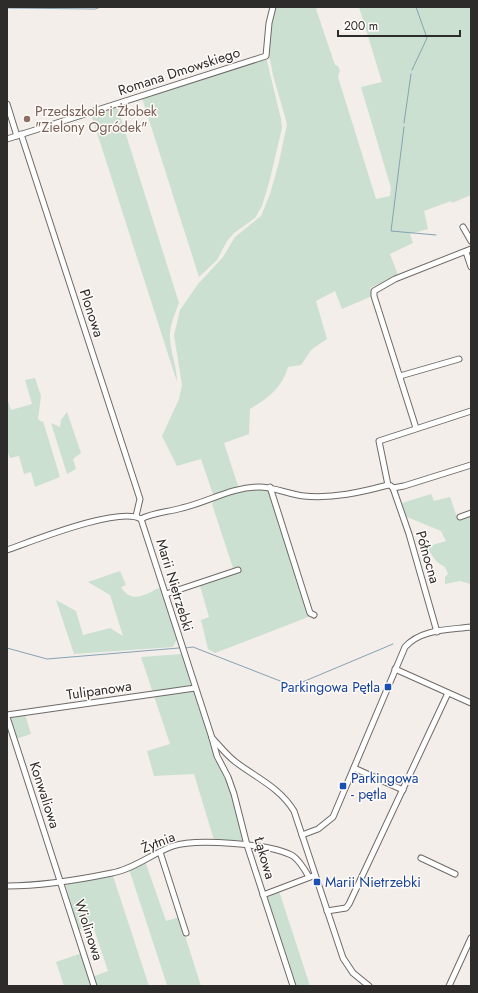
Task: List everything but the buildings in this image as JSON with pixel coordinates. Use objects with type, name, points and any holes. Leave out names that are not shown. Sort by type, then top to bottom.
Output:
[{"type":"street","name":"Romana Dmowskiego","points":[[7,139],[266,56],[269,23],[273,7]]},
{"type":"street","name":"Plonowa","points":[[7,104],[19,135],[140,499],[139,517]]},
{"type":"street","points":[[463,227],[471,241]]},
{"type":"street","points":[[416,428],[374,296],[374,291],[395,279],[469,250],[471,267]]},
{"type":"street","points":[[400,376],[459,359]]},
{"type":"street","points":[[388,485],[380,440],[471,411]]},
{"type":"street","points":[[7,550],[94,521],[119,516],[139,517],[183,508],[239,489],[270,487],[304,496],[321,496],[360,492],[388,485],[393,488],[471,465]]},
{"type":"street","points":[[270,487],[310,613],[314,615]]},
{"type":"street","name":"Północna","points":[[393,488],[409,534],[437,632]]},
{"type":"street","points":[[460,517],[471,513]]},
{"type":"street","name":"Marii Nietrzebki","points":[[139,517],[166,594],[212,738],[235,762],[278,790],[294,811],[302,835],[312,876],[327,911],[343,958],[353,973],[369,986]]},
{"type":"street","points":[[166,594],[238,570]]},
{"type":"street","points":[[302,835],[318,829],[333,817],[405,647],[412,639],[422,634],[471,627]]},
{"type":"street","points":[[395,669],[471,703]]},
{"type":"street","name":"Tulipanowa","points":[[7,716],[195,688]]},
{"type":"street","points":[[327,911],[346,908],[349,904],[448,693]]},
{"type":"street","name":"Konwaliowa","points":[[7,716],[61,881]]},
{"type":"street","name":"Łąkowa","points":[[212,738],[217,756],[228,777],[234,794],[247,845],[293,986]]},
{"type":"street","points":[[354,768],[403,790]]},
{"type":"street","name":"Żytnia","points":[[7,886],[61,881],[113,873],[175,845],[194,843],[247,845],[291,855],[312,876]]},
{"type":"street","points":[[160,852],[186,933]]},
{"type":"street","points":[[421,858],[455,874]]},
{"type":"street","points":[[263,895],[312,876]]},
{"type":"street","name":"Wiolinowa","points":[[61,881],[94,986]]},
{"type":"street","points":[[449,986],[471,938]]},
{"type":"green space","points":[[274,7],[319,7],[316,9],[335,65],[338,66],[340,71],[338,77],[376,199],[390,196],[391,188],[361,87],[382,82],[359,7],[471,7],[471,195],[452,203],[451,201],[424,211],[428,229],[410,234],[413,243],[390,254],[398,275],[370,288],[372,296],[342,309],[335,291],[316,301],[327,339],[312,349],[301,365],[288,367],[286,374],[274,392],[250,409],[249,434],[224,443],[240,492],[269,489],[311,616],[215,653],[208,649],[201,620],[209,617],[200,586],[234,574],[233,568],[212,504],[215,500],[201,459],[177,466],[162,436],[179,399],[182,385],[174,335],[180,310],[198,284],[223,257],[235,237],[261,216],[270,194],[279,162],[287,124],[273,75],[268,49]]},
{"type":"green space","points":[[262,57],[266,57],[282,128],[269,183],[262,206],[255,218],[234,233],[227,241],[217,260],[199,277],[142,98]]},
{"type":"green space","points":[[117,106],[179,303],[170,329],[177,382],[91,114]]},
{"type":"green space","points":[[35,378],[41,396],[38,419],[42,422],[43,421],[60,477],[35,487],[31,472],[24,474],[19,456],[10,458],[7,450],[7,398],[11,410],[32,404],[25,380]]},
{"type":"green space","points":[[67,412],[81,453],[73,459],[76,469],[67,474],[51,423],[60,427],[61,420]]},
{"type":"green space","points":[[431,494],[434,501],[450,497],[458,520],[471,515],[471,588],[470,584],[460,581],[445,584],[445,577],[448,574],[445,567],[437,562],[426,547],[446,541],[441,531],[407,517],[402,503]]},
{"type":"green space","points":[[120,571],[126,585],[121,587],[130,596],[135,597],[145,595],[161,587],[177,639],[173,647],[74,654],[56,600],[76,611],[83,635],[110,628],[123,636],[110,595],[88,582]]},
{"type":"green space","points":[[182,654],[215,756],[227,779],[244,836],[244,841],[214,840],[194,774],[154,776],[147,751],[170,744],[141,657]]},
{"type":"green space","points":[[25,714],[31,734],[16,739],[10,720],[11,717]]},
{"type":"green space","points":[[145,861],[166,921],[179,917],[201,986],[165,986],[167,985],[129,869]]},
{"type":"green space","points":[[112,875],[149,986],[95,986],[92,977],[108,971],[93,926],[78,930],[65,883]]},
{"type":"green space","points":[[279,891],[310,986],[294,986],[266,901],[268,897]]},
{"type":"green space","points":[[82,953],[93,986],[64,986],[56,962]]},
{"type":"waterway","points":[[7,8],[95,9],[101,7]]},
{"type":"waterway","points":[[412,70],[427,38],[416,7]]},
{"type":"waterway","points":[[404,123],[411,74]]},
{"type":"waterway","points":[[404,127],[391,231],[436,235]]},
{"type":"waterway","points":[[185,648],[193,647],[293,686],[393,644]]},
{"type":"waterway","points":[[7,648],[47,659],[179,648]]},
{"type":"place","name":"Przedszkole i Żłobek \"Zielony Ogródek\"","points":[[27,119]]},
{"type":"place","name":"Parkingowa Pętla","points":[[388,687]]},
{"type":"place","name":"Parkingowa - pętla","points":[[343,786]]},
{"type":"place","name":"Marii Nietrzebki","points":[[317,882]]}]
